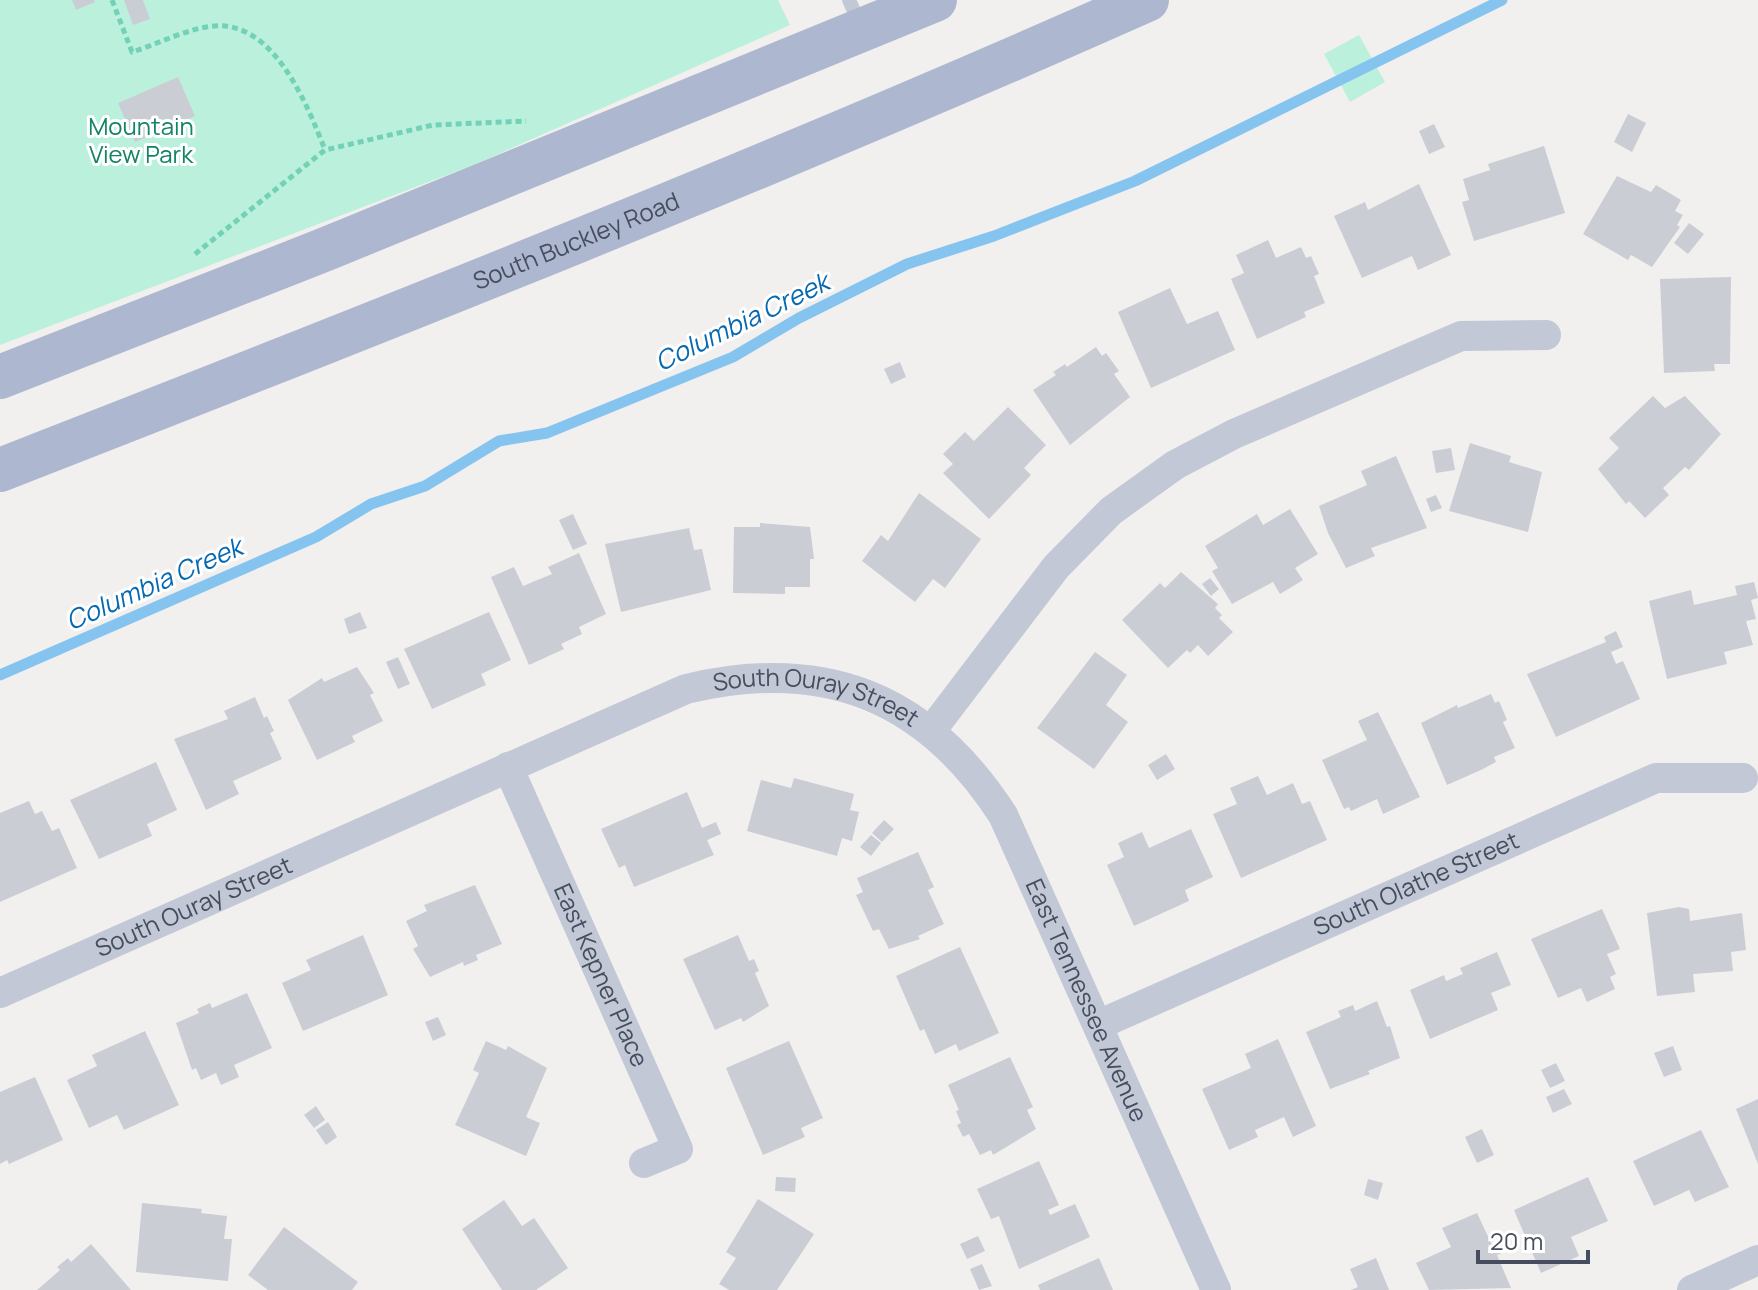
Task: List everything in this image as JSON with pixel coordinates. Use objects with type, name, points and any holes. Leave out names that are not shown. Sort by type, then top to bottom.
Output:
[{"type":"main road","points":[[0,377],[856,16],[935,0]]},
{"type":"main road","name":"South Buckley Road","points":[[0,470],[511,271],[869,123],[1147,0]]},
{"type":"street","name":"South Ouray Street","points":[[0,993],[686,689],[741,678],[811,679],[865,693],[931,731],[1056,567],[1111,511],[1175,465],[1234,434],[1461,336],[1546,335]]},
{"type":"street","name":"East Tennessee Avenue","points":[[931,731],[980,780],[1003,815],[1216,1290]]},
{"type":"street","name":"East Kepner Place","points":[[508,767],[678,1149],[644,1163]]},
{"type":"street","name":"South Olathe Street","points":[[1098,1025],[1656,778],[1743,778]]},
{"type":"street","points":[[1692,1290],[1758,1260]]},
{"type":"path","points":[[112,0],[132,52],[212,26],[242,27],[271,51],[308,108],[325,150]]},
{"type":"path","points":[[190,258],[325,150],[433,125],[540,121]]},
{"type":"green space","name":"Mountain View Park","points":[[0,0],[778,0],[790,25],[476,164],[0,345]]},
{"type":"green space","points":[[1359,35],[1385,82],[1350,102],[1324,54]]},
{"type":"building","points":[[72,0],[94,0],[95,2],[76,10]]},
{"type":"building","points":[[124,0],[143,0],[150,19],[133,25]]},
{"type":"building","points":[[178,77],[195,116],[135,142],[118,103]]},
{"type":"building","points":[[1628,114],[1646,123],[1632,152],[1614,142]]},
{"type":"building","points":[[1434,124],[1445,147],[1429,154],[1419,131]]},
{"type":"building","points":[[1544,146],[1565,213],[1474,241],[1462,202],[1469,200],[1463,179],[1490,170],[1488,164]]},
{"type":"building","points":[[1617,176],[1651,192],[1656,185],[1681,200],[1675,211],[1683,215],[1677,225],[1680,227],[1652,267],[1631,255],[1628,260],[1583,234]]},
{"type":"building","points":[[1419,184],[1451,255],[1418,270],[1412,256],[1362,278],[1334,216],[1365,202],[1368,210]]},
{"type":"building","points":[[1689,223],[1704,234],[1688,254],[1674,243]]},
{"type":"building","points":[[1268,240],[1276,258],[1301,247],[1306,258],[1311,256],[1319,274],[1314,276],[1325,303],[1304,312],[1306,317],[1257,339],[1231,279],[1244,273],[1236,255]]},
{"type":"building","points":[[1731,277],[1730,364],[1714,364],[1715,371],[1664,373],[1660,279]]},
{"type":"building","points":[[1170,288],[1187,324],[1218,311],[1235,350],[1151,388],[1118,312]]},
{"type":"building","points":[[1096,347],[1102,356],[1106,353],[1119,371],[1114,374],[1130,397],[1070,445],[1033,390],[1056,375],[1053,372],[1065,364],[1067,367]]},
{"type":"building","points":[[900,362],[906,377],[891,384],[884,369]]},
{"type":"building","points":[[1653,396],[1665,408],[1685,396],[1721,434],[1689,470],[1685,467],[1663,488],[1669,495],[1645,518],[1629,501],[1626,504],[1598,469],[1619,448],[1609,438]]},
{"type":"building","points":[[1008,407],[1046,445],[1024,468],[1031,475],[989,519],[943,473],[953,464],[943,454],[965,432],[974,441]]},
{"type":"building","points":[[1470,443],[1511,456],[1509,462],[1542,472],[1528,532],[1449,511]]},
{"type":"building","points":[[1451,448],[1455,470],[1436,473],[1432,451]]},
{"type":"building","points":[[1396,456],[1427,528],[1371,548],[1375,556],[1346,568],[1328,533],[1319,506],[1367,485],[1361,471]]},
{"type":"building","points":[[919,493],[981,539],[945,588],[933,579],[915,602],[862,561],[881,535],[888,541]]},
{"type":"building","points":[[1436,495],[1442,508],[1431,512],[1426,499]]},
{"type":"building","points":[[1290,509],[1318,554],[1295,568],[1303,580],[1280,594],[1273,582],[1232,604],[1212,571],[1218,568],[1205,546],[1257,514],[1263,525]]},
{"type":"building","points":[[573,514],[587,544],[573,550],[559,520]]},
{"type":"building","points":[[760,523],[810,527],[814,559],[810,559],[810,587],[785,587],[785,594],[733,593],[734,527],[760,527]]},
{"type":"building","points":[[689,528],[694,550],[702,549],[711,590],[621,612],[605,544]]},
{"type":"building","points":[[579,553],[606,614],[579,627],[582,634],[561,644],[564,649],[529,665],[491,577],[514,567],[523,586],[552,574],[548,567]]},
{"type":"building","points":[[1181,572],[1218,604],[1215,608],[1222,615],[1219,618],[1233,632],[1208,656],[1198,645],[1190,653],[1187,650],[1168,668],[1122,620],[1160,583],[1165,588]]},
{"type":"building","points":[[1210,578],[1219,589],[1211,596],[1202,584]]},
{"type":"building","points":[[1754,582],[1758,598],[1751,600],[1756,619],[1746,621],[1753,645],[1724,652],[1727,664],[1667,679],[1649,601],[1691,590],[1694,605],[1737,595],[1735,586]]},
{"type":"building","points":[[360,612],[367,628],[349,634],[344,619]]},
{"type":"building","points":[[489,612],[511,660],[481,674],[486,685],[432,709],[404,649]]},
{"type":"building","points":[[1616,631],[1623,647],[1611,652],[1616,664],[1623,661],[1640,699],[1556,737],[1527,674],[1606,642],[1604,637]]},
{"type":"building","points":[[1095,652],[1127,675],[1106,705],[1128,722],[1094,769],[1037,728]]},
{"type":"building","points":[[398,657],[410,684],[398,689],[386,662]]},
{"type":"building","points":[[357,667],[374,693],[370,695],[383,721],[352,736],[355,742],[317,760],[288,700],[322,678],[324,682]]},
{"type":"building","points":[[1491,694],[1495,703],[1499,701],[1507,720],[1503,722],[1515,748],[1494,757],[1496,762],[1447,785],[1421,723],[1457,705],[1458,708]]},
{"type":"building","points":[[255,697],[274,731],[270,733],[282,759],[233,781],[239,794],[206,810],[174,739],[228,719],[224,711]]},
{"type":"building","points":[[1378,712],[1420,797],[1383,814],[1377,799],[1351,811],[1349,807],[1344,809],[1322,760],[1367,740],[1358,721]]},
{"type":"building","points":[[1166,754],[1175,769],[1157,780],[1148,765]]},
{"type":"building","points":[[156,762],[177,810],[147,824],[152,836],[99,859],[70,800]]},
{"type":"building","points":[[1258,776],[1267,795],[1293,783],[1302,804],[1310,801],[1327,840],[1241,878],[1213,814],[1237,804],[1230,788]]},
{"type":"building","points":[[794,778],[854,794],[850,810],[859,812],[852,841],[842,838],[837,856],[747,831],[761,780],[791,788]]},
{"type":"building","points":[[687,792],[702,828],[716,822],[721,834],[707,840],[714,855],[634,887],[625,865],[619,868],[601,829]]},
{"type":"building","points":[[29,801],[35,814],[42,811],[52,831],[59,828],[77,868],[0,902],[0,813]]},
{"type":"building","points":[[884,820],[894,829],[882,842],[872,833]]},
{"type":"building","points":[[1191,829],[1213,877],[1185,890],[1189,901],[1134,926],[1107,865],[1124,857],[1118,843],[1142,832],[1149,848]]},
{"type":"building","points":[[871,835],[881,843],[871,856],[860,847]]},
{"type":"building","points":[[918,852],[934,887],[928,890],[944,924],[918,936],[920,939],[889,949],[879,929],[873,931],[856,895],[863,892],[857,878]]},
{"type":"building","points":[[475,885],[502,944],[476,955],[478,960],[464,966],[463,962],[430,977],[413,949],[418,946],[406,921],[427,911],[424,905]]},
{"type":"building","points":[[1679,907],[1689,909],[1690,921],[1742,913],[1746,950],[1731,952],[1733,971],[1693,974],[1695,992],[1657,996],[1647,913]]},
{"type":"building","points":[[1602,909],[1620,949],[1607,954],[1616,974],[1610,977],[1615,989],[1587,1002],[1581,988],[1558,998],[1531,939]]},
{"type":"building","points":[[363,935],[388,995],[303,1031],[282,983],[311,970],[306,960]]},
{"type":"building","points":[[738,935],[749,961],[754,959],[759,971],[755,973],[769,1006],[743,1022],[741,1018],[715,1030],[683,959]]},
{"type":"building","points":[[960,947],[999,1033],[959,1051],[956,1044],[935,1054],[924,1029],[920,1031],[896,976]]},
{"type":"building","points":[[1497,952],[1511,985],[1491,993],[1498,1010],[1430,1039],[1410,990],[1444,975],[1446,981],[1463,974],[1460,968]]},
{"type":"building","points":[[247,993],[272,1048],[234,1065],[239,1077],[221,1085],[216,1073],[201,1080],[196,1068],[192,1070],[176,1023],[199,1013],[197,1009],[210,1003],[212,1008]]},
{"type":"building","points":[[1377,1001],[1387,1027],[1390,1026],[1400,1058],[1368,1071],[1370,1074],[1330,1089],[1306,1032],[1341,1017],[1338,1011],[1353,1005],[1355,1011]]},
{"type":"building","points":[[438,1017],[446,1035],[433,1041],[425,1022]]},
{"type":"building","points":[[145,1031],[179,1105],[124,1130],[117,1115],[89,1128],[67,1080],[97,1066],[92,1055]]},
{"type":"building","points":[[1278,1039],[1316,1126],[1293,1137],[1284,1117],[1255,1130],[1258,1137],[1229,1150],[1202,1089],[1251,1068],[1245,1054]]},
{"type":"building","points":[[486,1041],[506,1050],[508,1046],[547,1068],[526,1117],[540,1123],[526,1156],[455,1125],[479,1073],[473,1070]]},
{"type":"building","points":[[789,1041],[823,1118],[801,1128],[805,1137],[763,1155],[726,1068]]},
{"type":"building","points":[[1673,1046],[1682,1070],[1664,1077],[1654,1053]]},
{"type":"building","points":[[1010,1057],[1033,1107],[1027,1110],[1036,1129],[993,1155],[991,1150],[980,1155],[969,1134],[963,1137],[957,1125],[961,1123],[956,1111],[959,1110],[948,1085]]},
{"type":"building","points":[[1556,1063],[1565,1081],[1550,1088],[1541,1070]]},
{"type":"building","points":[[35,1077],[63,1140],[9,1164],[7,1160],[0,1164],[0,1092]]},
{"type":"building","points":[[1564,1089],[1572,1104],[1553,1113],[1546,1097]]},
{"type":"building","points":[[1758,1099],[1758,1164],[1736,1109]]},
{"type":"building","points":[[316,1106],[325,1120],[314,1128],[304,1115]]},
{"type":"building","points":[[328,1122],[337,1137],[326,1145],[316,1130]]},
{"type":"building","points":[[1482,1129],[1494,1155],[1477,1163],[1465,1137]]},
{"type":"building","points":[[1701,1130],[1729,1187],[1695,1202],[1689,1190],[1654,1206],[1633,1161]]},
{"type":"building","points":[[1039,1161],[1059,1205],[1048,1210],[1050,1215],[1075,1204],[1090,1237],[1019,1269],[999,1216],[991,1219],[977,1189]]},
{"type":"building","points":[[776,1177],[796,1178],[795,1192],[775,1191]]},
{"type":"building","points":[[1588,1177],[1608,1221],[1571,1237],[1579,1256],[1541,1273],[1514,1210]]},
{"type":"building","points":[[1368,1179],[1383,1183],[1378,1200],[1364,1195]]},
{"type":"building","points":[[758,1199],[814,1234],[777,1290],[729,1290],[719,1284],[736,1258],[726,1252]]},
{"type":"building","points":[[504,1200],[522,1226],[534,1218],[568,1268],[536,1290],[502,1290],[462,1229]]},
{"type":"building","points":[[142,1203],[202,1209],[201,1213],[227,1216],[224,1239],[232,1239],[228,1281],[136,1272]]},
{"type":"building","points":[[1477,1213],[1493,1247],[1498,1244],[1502,1253],[1497,1255],[1511,1288],[1429,1290],[1416,1263],[1451,1247],[1442,1228]]},
{"type":"building","points":[[284,1227],[358,1282],[352,1290],[268,1290],[248,1275]]},
{"type":"building","points":[[978,1236],[985,1251],[967,1259],[960,1244]]},
{"type":"building","points":[[91,1244],[131,1290],[37,1290],[60,1270],[57,1267],[68,1258],[71,1262]]},
{"type":"building","points":[[1099,1258],[1113,1290],[1040,1290],[1038,1285]]},
{"type":"building","points":[[1376,1258],[1389,1290],[1351,1290],[1358,1287],[1350,1269]]},
{"type":"building","points":[[982,1264],[992,1286],[979,1290],[970,1269]]},
{"type":"waterway","name":"Columbia Creek","points":[[0,675],[316,537],[371,504],[425,486],[499,441],[547,433],[733,357],[799,318],[907,264],[994,236],[1135,181],[1502,0]]}]
